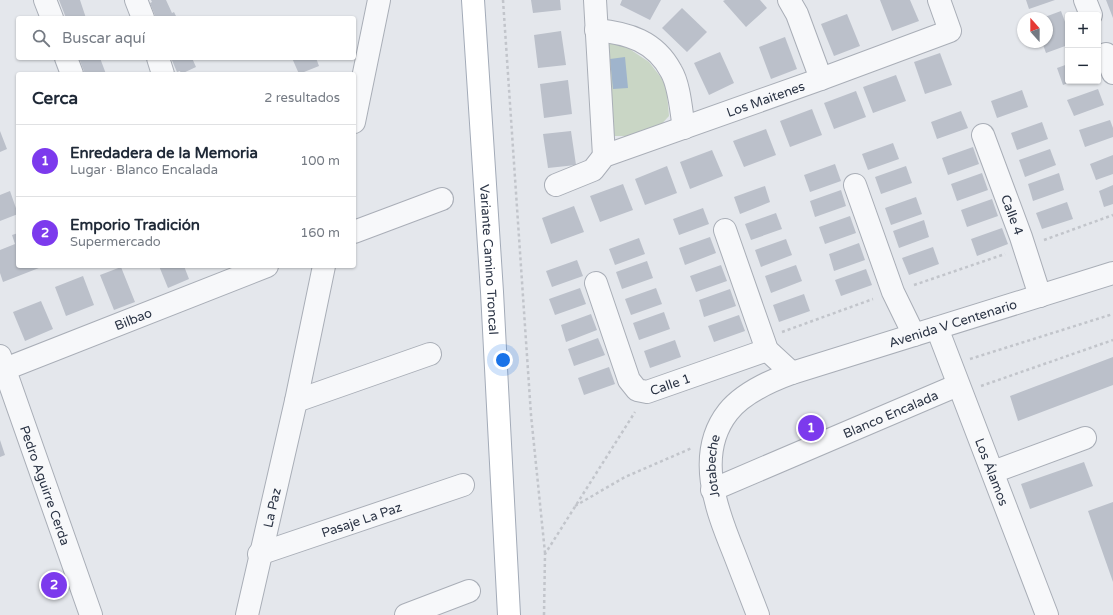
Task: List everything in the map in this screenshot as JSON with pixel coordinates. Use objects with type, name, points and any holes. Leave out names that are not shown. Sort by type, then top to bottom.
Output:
[{"type":"main road","name":"Variante Camino Troncal","points":[[472,0],[493,307],[509,615]]},
{"type":"street","points":[[45,0],[51,16]]},
{"type":"street","points":[[136,0],[142,16]]},
{"type":"street","points":[[356,112],[379,0]]},
{"type":"street","points":[[595,0],[604,156]]},
{"type":"street","points":[[789,0],[796,14],[821,79]]},
{"type":"street","name":"Los Maitenes","points":[[556,185],[593,170],[604,156],[821,79],[950,31],[939,0]]},
{"type":"street","points":[[1085,0],[1090,12]]},
{"type":"street","points":[[596,30],[618,32],[635,37],[662,58],[672,72],[684,128]]},
{"type":"street","points":[[67,60],[71,72]]},
{"type":"street","points":[[159,60],[163,72]]},
{"type":"street","name":"Calle 4","points":[[983,135],[1021,237],[1040,296]]},
{"type":"street","points":[[855,184],[893,292],[914,335]]},
{"type":"street","points":[[356,231],[442,198]]},
{"type":"street","points":[[725,230],[767,350],[792,373]]},
{"type":"street","name":"Bilbao","points":[[2,365],[262,268]]},
{"type":"street","name":"La Paz","points":[[247,615],[296,401],[324,268]]},
{"type":"street","name":"Avenida V Centenario","points":[[792,373],[1113,273]]},
{"type":"street","name":"Calle 1","points":[[596,283],[629,380],[637,390],[647,392],[767,350]]},
{"type":"street","name":"Los Álamos","points":[[937,328],[1047,615]]},
{"type":"street","points":[[296,401],[430,354]]},
{"type":"street","name":"Pedro Aguirre Cerda","points":[[2,365],[91,615]]},
{"type":"street","name":"Jotabeche","points":[[758,615],[721,520],[712,490],[710,467],[714,438],[728,412],[748,394],[774,380],[792,373]]},
{"type":"street","name":"Blanco Encalada","points":[[712,490],[957,381]]},
{"type":"street","points":[[993,472],[1086,438]]},
{"type":"street","name":"Pasaje La Paz","points":[[260,554],[463,485]]},
{"type":"street","points":[[406,615],[469,591]]},
{"type":"path","points":[[503,0],[531,415],[545,554],[544,615]]},
{"type":"path","points":[[957,381],[1113,314]]},
{"type":"path","points":[[957,381],[1113,340]]},
{"type":"path","points":[[545,554],[647,392]]},
{"type":"path","points":[[575,506],[625,477],[714,438]]},
{"type":"green space","points":[[611,43],[628,48],[649,62],[666,84],[669,116],[656,130],[637,136],[608,136],[604,46]]},
{"type":"water","points":[[625,57],[628,88],[613,89],[610,59]]},
{"type":"building","points":[[59,0],[80,0],[85,16],[65,16]]},
{"type":"building","points":[[151,0],[166,0],[172,13],[174,12],[176,16],[155,16],[150,3],[152,2]]},
{"type":"building","points":[[531,0],[560,0],[561,10],[533,13]]},
{"type":"building","points":[[622,0],[661,0],[650,20],[620,5]]},
{"type":"building","points":[[760,0],[767,8],[746,27],[723,1]]},
{"type":"building","points":[[880,0],[910,0],[919,21],[892,31]]},
{"type":"building","points":[[1026,0],[1055,0],[1029,9]]},
{"type":"building","points":[[1106,0],[1113,0],[1113,18]]},
{"type":"building","points":[[682,8],[707,32],[687,52],[662,28]]},
{"type":"building","points":[[1061,11],[1065,22],[1065,46],[1046,53],[1044,48],[1053,48],[1053,14]]},
{"type":"building","points":[[847,14],[860,46],[834,56],[821,24]]},
{"type":"building","points":[[561,31],[566,65],[538,68],[534,35]]},
{"type":"building","points":[[785,37],[797,69],[771,79],[759,47]]},
{"type":"building","points":[[720,52],[734,83],[709,95],[694,63]]},
{"type":"building","points":[[940,53],[952,85],[925,94],[914,62]]},
{"type":"building","points":[[80,60],[101,60],[105,72],[84,72]]},
{"type":"building","points":[[172,60],[193,60],[196,67],[185,72],[177,72]]},
{"type":"building","points":[[293,60],[317,60],[319,66],[304,72],[298,72]]},
{"type":"building","points":[[1065,65],[1066,84],[1063,85],[1057,68]]},
{"type":"building","points":[[896,75],[906,101],[873,113],[863,87]]},
{"type":"building","points":[[568,80],[572,114],[544,118],[540,84]]},
{"type":"building","points":[[1098,89],[1104,105],[1074,116],[1067,100]]},
{"type":"building","points":[[1022,90],[1028,107],[997,118],[991,101]]},
{"type":"building","points":[[856,91],[866,117],[834,129],[824,103]]},
{"type":"building","points":[[812,109],[822,135],[790,147],[780,121]]},
{"type":"building","points":[[961,111],[968,128],[937,139],[931,122]]},
{"type":"building","points":[[1110,120],[1113,128],[1113,137],[1085,147],[1079,130]]},
{"type":"building","points":[[1042,122],[1048,139],[1017,150],[1011,133]]},
{"type":"building","points":[[766,129],[776,155],[744,167],[733,141]]},
{"type":"building","points":[[0,131],[7,149],[0,152]]},
{"type":"building","points":[[571,131],[576,165],[548,168],[543,134]]},
{"type":"building","points":[[893,143],[899,159],[868,170],[862,154]]},
{"type":"building","points":[[973,147],[979,164],[948,175],[942,158]]},
{"type":"building","points":[[1050,149],[1056,165],[1025,177],[1019,160]]},
{"type":"building","points":[[712,150],[723,176],[690,189],[680,162]]},
{"type":"building","points":[[1113,155],[1113,174],[1096,180],[1090,164]]},
{"type":"building","points":[[835,164],[841,181],[810,192],[804,175]]},
{"type":"building","points":[[667,166],[677,193],[645,205],[635,179]]},
{"type":"building","points":[[906,166],[912,183],[881,194],[875,177]]},
{"type":"building","points":[[982,173],[988,190],[957,201],[951,184]]},
{"type":"building","points":[[1059,173],[1064,190],[1033,201],[1028,184]]},
{"type":"building","points":[[623,184],[633,210],[600,222],[590,196]]},
{"type":"building","points":[[1113,185],[1113,204],[1104,207],[1099,191]]},
{"type":"building","points":[[765,186],[770,202],[740,214],[734,197]]},
{"type":"building","points":[[841,190],[846,206],[815,217],[810,201]]},
{"type":"building","points":[[10,191],[16,208],[16,215],[0,221],[0,195]]},
{"type":"building","points":[[916,197],[922,214],[891,225],[885,208]]},
{"type":"building","points":[[992,199],[998,216],[967,227],[961,210]]},
{"type":"building","points":[[1067,202],[1073,219],[1042,229],[1036,213]]},
{"type":"building","points":[[574,206],[584,232],[551,244],[542,218]]},
{"type":"building","points":[[703,208],[709,224],[679,235],[673,219]]},
{"type":"building","points":[[776,213],[782,229],[751,240],[745,224]]},
{"type":"building","points":[[850,216],[856,233],[825,244],[819,227]]},
{"type":"building","points":[[924,220],[929,237],[899,248],[893,231]]},
{"type":"building","points":[[1002,228],[1008,244],[977,256],[971,239]]},
{"type":"building","points":[[16,234],[16,268],[39,268],[3,282],[0,273],[0,250],[15,244],[12,235]]},
{"type":"building","points":[[710,237],[716,253],[685,265],[679,248]]},
{"type":"building","points":[[639,238],[645,254],[615,265],[609,249]]},
{"type":"building","points":[[786,239],[792,255],[761,267],[755,250]]},
{"type":"building","points":[[859,243],[865,260],[834,271],[829,254]]},
{"type":"building","points":[[933,247],[939,264],[909,275],[902,258]]},
{"type":"building","points":[[577,260],[583,276],[552,287],[546,271]]},
{"type":"building","points":[[647,261],[653,278],[622,289],[616,272]]},
{"type":"building","points":[[721,265],[727,281],[696,292],[690,276]]},
{"type":"building","points":[[796,265],[802,281],[771,293],[765,276]]},
{"type":"building","points":[[121,268],[135,302],[114,310],[100,275]]},
{"type":"building","points":[[160,268],[185,268],[189,279],[168,288]]},
{"type":"building","points":[[866,269],[872,285],[841,296],[835,280]]},
{"type":"building","points":[[83,276],[94,305],[66,316],[55,287]]},
{"type":"building","points":[[580,288],[586,304],[555,315],[549,299]]},
{"type":"building","points":[[656,288],[662,304],[631,315],[625,299]]},
{"type":"building","points":[[730,289],[736,306],[704,317],[699,300]]},
{"type":"building","points":[[804,294],[810,311],[779,322],[773,305]]},
{"type":"building","points":[[41,301],[53,329],[25,341],[13,312]]},
{"type":"building","points":[[664,312],[670,329],[639,340],[633,323]]},
{"type":"building","points":[[591,314],[597,330],[566,342],[561,325]]},
{"type":"building","points":[[739,315],[745,331],[714,342],[708,326]]},
{"type":"building","points":[[598,338],[605,355],[574,366],[568,349]]},
{"type":"building","points":[[675,340],[681,357],[650,368],[644,351]]},
{"type":"building","points":[[1113,357],[1113,385],[1018,421],[1010,396]]},
{"type":"building","points":[[609,367],[615,384],[584,395],[578,378]]},
{"type":"building","points":[[0,440],[5,455],[0,457]]},
{"type":"building","points":[[1084,462],[1093,486],[1030,509],[1021,484]]},
{"type":"building","points":[[1113,502],[1113,582],[1088,511]]},
{"type":"place","name":"Enredadera de la Memoria","points":[[811,428]]},
{"type":"place","name":"Emporio Tradición","points":[[54,585]]}]
